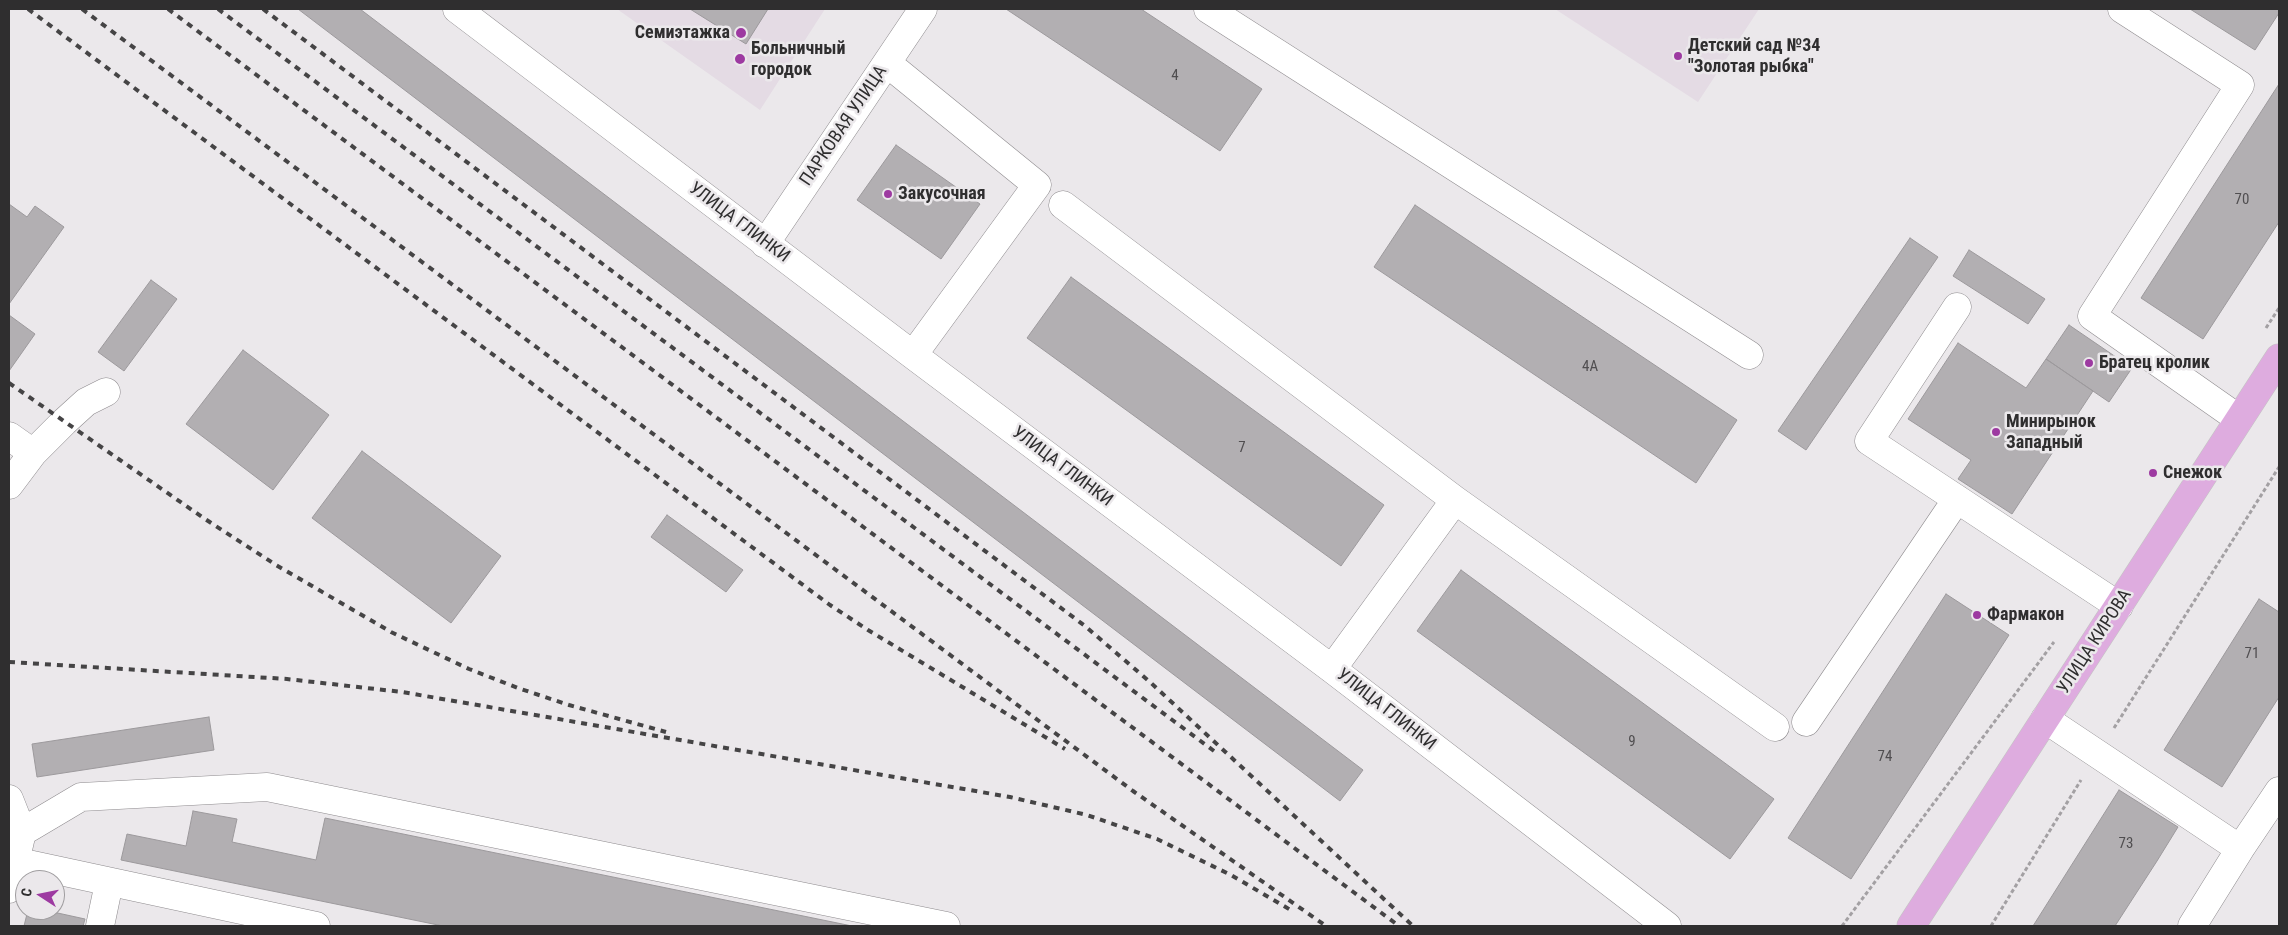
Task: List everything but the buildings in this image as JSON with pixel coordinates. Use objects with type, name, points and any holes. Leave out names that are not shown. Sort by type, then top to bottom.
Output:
[{"type":"main road","name":"УЛИЦА КИРОВА","points":[[1911,926],[2279,358]]},
{"type":"street","name":"УЛИЦА ГЛИНКИ","points":[[457,9],[765,244],[1332,669],[1667,926]]},
{"type":"street","name":"ПАРКОВАЯ УЛИЦА","points":[[765,244],[923,9]]},
{"type":"street","points":[[1208,9],[1749,355]]},
{"type":"street","points":[[2122,9],[2240,85],[2092,316],[2239,419]]},
{"type":"street","points":[[887,63],[1037,184],[913,355]]},
{"type":"street","points":[[1063,204],[1455,500],[1775,727]]},
{"type":"street","points":[[1957,307],[1869,441],[2119,606]]},
{"type":"street","points":[[9,485],[33,453],[86,402],[106,392]]},
{"type":"street","points":[[9,436],[33,453]]},
{"type":"street","points":[[1806,722],[1957,499]]},
{"type":"street","points":[[1332,669],[1455,500]]},
{"type":"street","points":[[2045,719],[2240,849]]},
{"type":"street","points":[[9,889],[12,860],[22,832],[81,797],[267,787],[946,926]]},
{"type":"street","points":[[2192,926],[2279,790]]},
{"type":"street","points":[[9,799],[22,832]]},
{"type":"street","points":[[12,860],[109,883],[211,916],[316,926]]},
{"type":"street","points":[[100,926],[109,883]]},
{"type":"path","points":[[1991,926],[2097,754],[2279,467]]},
{"type":"path","points":[[1842,926],[2058,636]]},
{"type":"shaded area","name":"Больничный городок","points":[[617,9],[825,9],[760,110]]},
{"type":"shaded area","name":"Детский сад №34 \"Золотая рыбка\"","points":[[1555,9],[1759,9],[1698,102]]},
{"type":"railway","points":[[28,9],[830,605],[1065,749]]},
{"type":"railway","points":[[82,9],[1133,791],[1326,926]]},
{"type":"railway","points":[[168,9],[1399,926]]},
{"type":"railway","points":[[218,9],[1218,754]]},
{"type":"railway","points":[[263,9],[1085,626],[1150,682],[1413,926]]},
{"type":"railway","points":[[9,383],[205,519],[276,565],[391,632],[469,669],[518,688],[569,705],[666,732]]},
{"type":"railway","points":[[9,662],[287,679],[402,692],[1010,797],[1087,815],[1157,839],[1231,875],[1294,912]]},
{"type":"place","name":"Семиэтажка","points":[[741,33]]},
{"type":"place","name":"Детский сад №34 \"Золотая рыбка\"","points":[[1678,56]]},
{"type":"place","name":"Больничный городок","points":[[740,59]]},
{"type":"place","name":"Закусочная","points":[[888,194]]},
{"type":"place","name":"Братец кролик","points":[[2089,363]]},
{"type":"place","name":"Минирынок Западный","points":[[1996,432]]},
{"type":"place","name":"Снежок","points":[[2153,473]]},
{"type":"place","name":"Фармакон","points":[[1977,615]]}]
